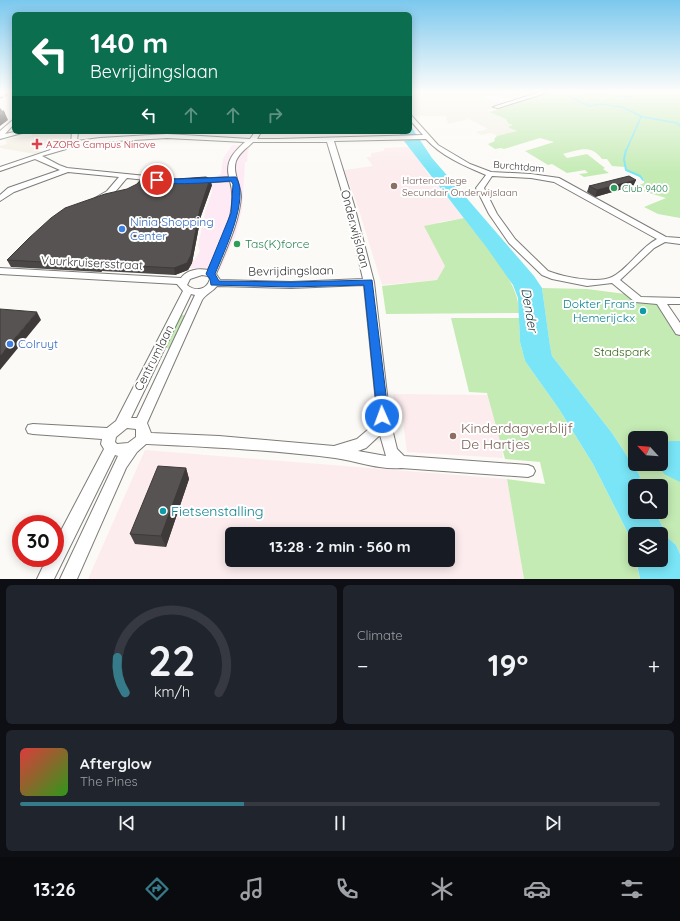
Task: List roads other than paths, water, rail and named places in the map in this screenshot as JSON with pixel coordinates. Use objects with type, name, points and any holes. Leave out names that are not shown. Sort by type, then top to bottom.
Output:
[{"type":"street","name":"Burchtdam","points":[[412,120],[422,137],[457,159],[490,174],[550,178],[664,239]]},
{"type":"street","points":[[0,136],[11,127]]},
{"type":"street","points":[[0,136],[12,134]]},
{"type":"street","points":[[74,144],[75,134]]},
{"type":"street","points":[[202,138],[209,134]]},
{"type":"street","points":[[237,195],[224,183],[224,179],[232,167],[236,155],[256,134]]},
{"type":"street","points":[[0,169],[74,144],[93,141],[167,136],[250,141],[422,137]]},
{"type":"street","name":"Onderwijslaan","points":[[330,140],[350,205],[369,282],[382,403],[382,416],[391,452],[401,462]]},
{"type":"street","points":[[36,156],[56,167],[67,170],[164,181]]},
{"type":"street","points":[[203,291],[186,286],[192,274],[209,277],[225,238],[234,213],[237,195],[237,184],[233,179],[232,167]]},
{"type":"street","points":[[0,199],[11,190],[67,170]]},
{"type":"street","points":[[490,174],[480,188],[493,214],[512,241],[545,273],[566,280],[587,283],[614,280],[651,246],[664,239],[680,241]]},
{"type":"street","points":[[88,203],[108,195],[125,176]]},
{"type":"street","points":[[186,181],[233,179]]},
{"type":"street","points":[[576,191],[590,188]]},
{"type":"street","name":"Vuurkruisersstraat","points":[[2,269],[186,286]]},
{"type":"street","name":"Bevrijdingslaan","points":[[209,277],[291,285],[369,282]]},
{"type":"street","name":"Centrumlaan","points":[[68,579],[118,471],[138,437],[197,299],[203,291],[209,288],[209,277]]},
{"type":"street","points":[[614,280],[639,300],[680,301]]},
{"type":"street","name":"Centrumlaan","points":[[45,579],[110,441],[121,425],[186,286]]},
{"type":"street","points":[[660,301],[680,331]]},
{"type":"street","name":"Onderwijslaan","points":[[334,452],[361,444],[368,439],[375,432],[382,416]]},
{"type":"street","points":[[33,429],[110,441],[121,451],[138,437],[131,422],[121,425]]},
{"type":"street","name":"Onderwijslaan","points":[[138,437],[334,452],[391,463],[401,462],[528,471]]},
{"type":"water","name":"Dender","points":[[412,128],[432,158],[534,276],[542,288],[552,356],[612,433],[628,458],[628,471],[637,471],[640,476],[640,479],[628,479],[628,519],[659,519],[663,527],[628,527],[628,533],[593,464],[559,409],[525,361],[520,342],[518,298],[513,285],[487,248],[404,141],[409,140],[407,135],[400,134],[412,134]]},
{"type":"water","points":[[680,441],[680,482],[664,474],[662,471],[668,471],[668,442]]},
{"type":"water","points":[[668,537],[676,545],[680,554],[680,579],[640,579],[637,567],[668,567]]},
{"type":"waterway","points":[[626,151],[640,119]]},
{"type":"waterway","points":[[654,119],[677,123],[680,126]]},
{"type":"waterway","points":[[626,150],[624,159],[626,170],[640,176],[643,180]]},
{"type":"place","name":"AZORG Campus Ninove","points":[[37,144]]},
{"type":"place","name":"Hartencollege Secundair Onderwijslaan","points":[[394,186]]},
{"type":"place","name":"Club 9400","points":[[614,188]]},
{"type":"place","name":"Ninia Shopping Center","points":[[122,229]]},
{"type":"place","name":"Tas(K)force","points":[[237,244]]},
{"type":"place","name":"Dokter Frans Hemerijckx","points":[[643,311]]},
{"type":"place","name":"Colruyt","points":[[10,344]]},
{"type":"place","name":"Kinderdagverblijf De Hartjes","points":[[453,436]]},
{"type":"place","name":"Fietsenstalling","points":[[163,511]]},
{"type":"park label","name":"Stadspark","points":[[622,352]]}]
